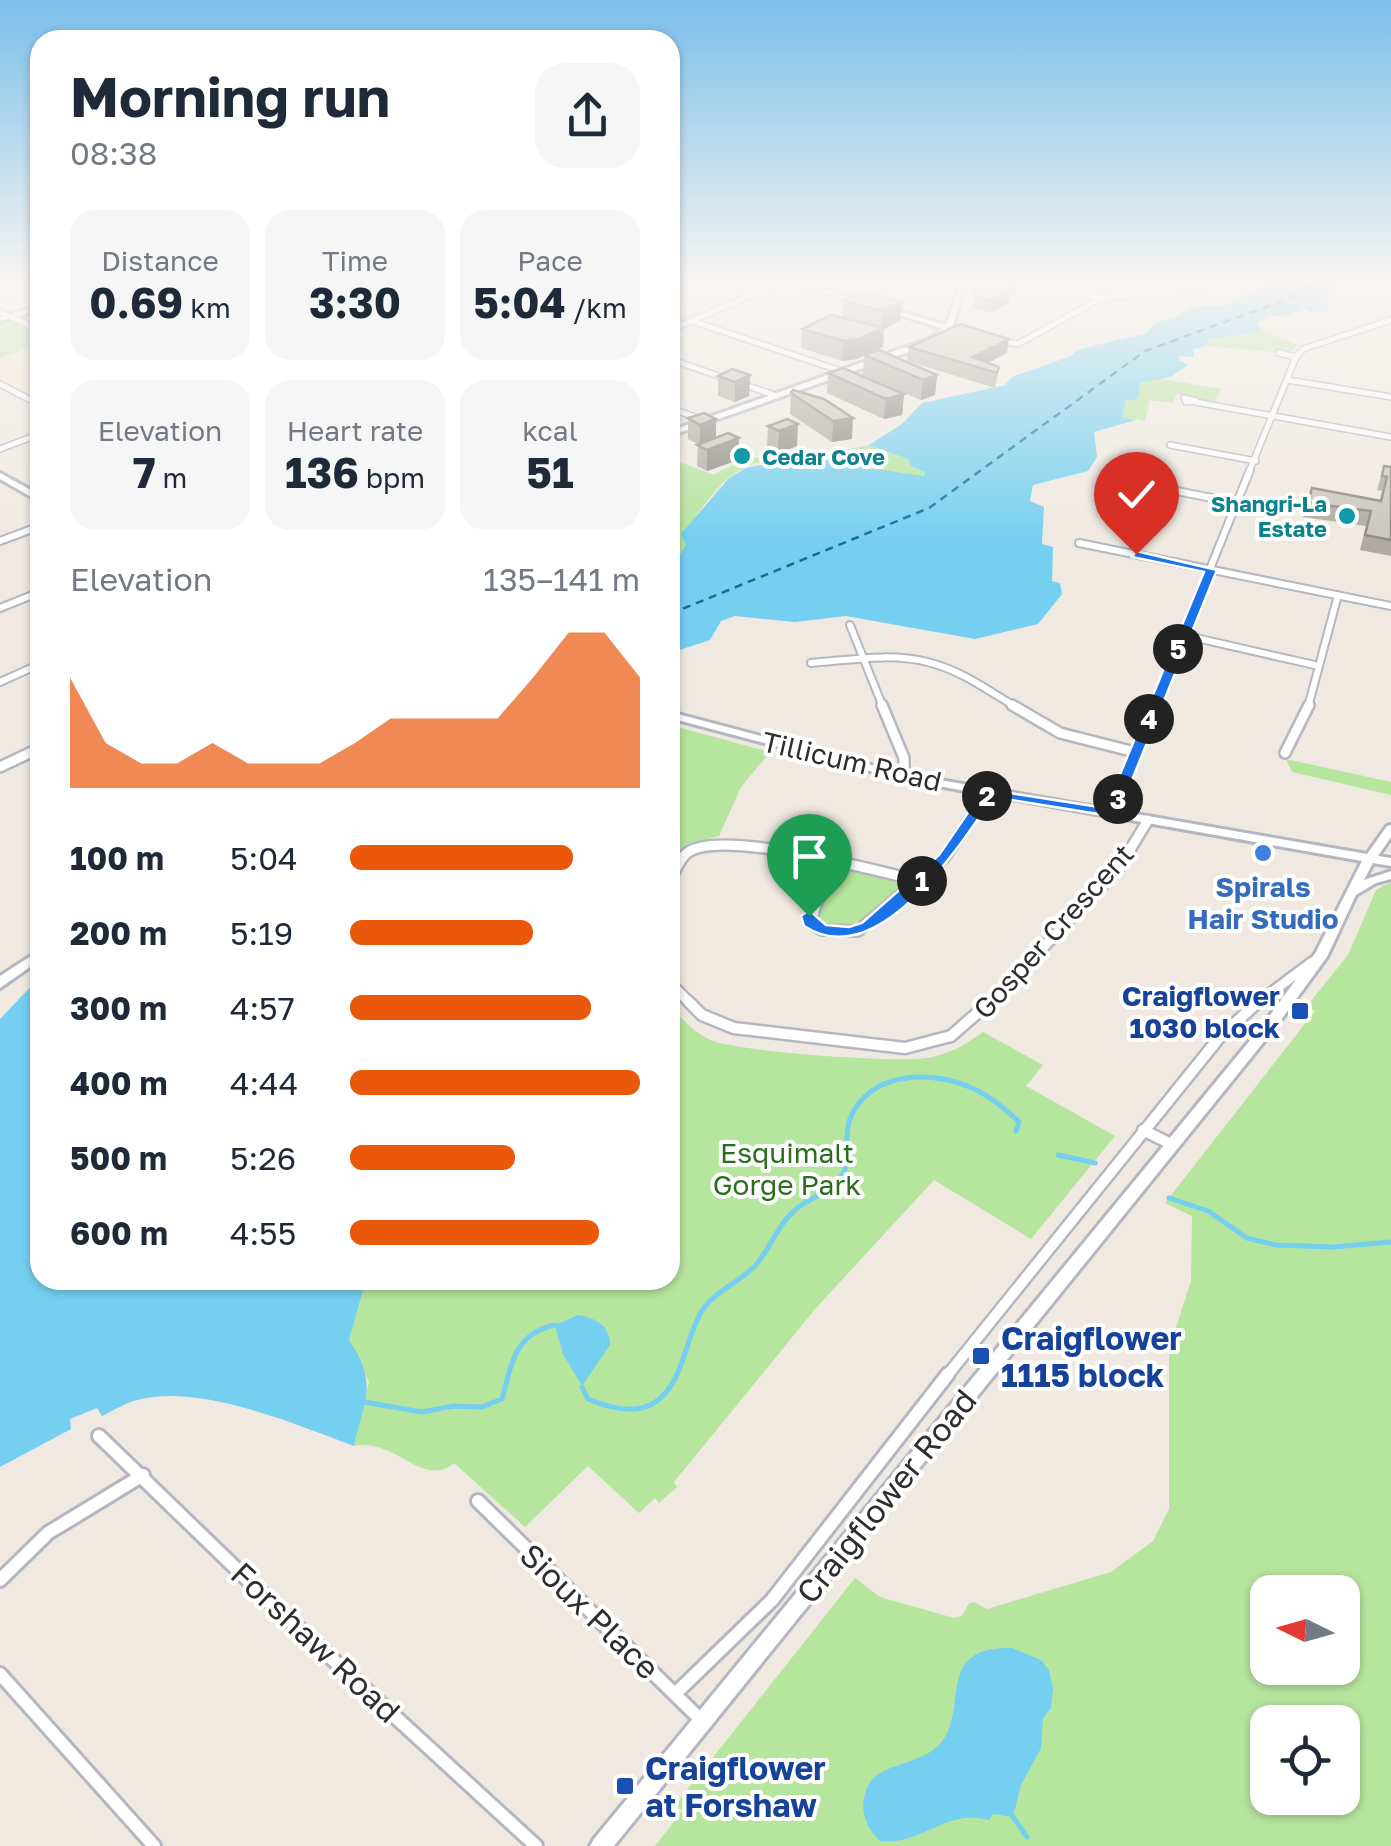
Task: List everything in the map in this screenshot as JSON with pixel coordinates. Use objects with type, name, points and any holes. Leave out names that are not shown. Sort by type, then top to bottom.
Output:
[{"type":"main road","points":[[680,430],[849,370]]},
{"type":"main road","points":[[0,476],[30,494]]},
{"type":"main road","name":"Tillicum Road","points":[[680,718],[904,777],[1391,862]]},
{"type":"main road","name":"Craigflower Road","points":[[601,1846],[1270,1025],[1322,954],[1369,858],[1391,828]]},
{"type":"main road","points":[[1348,902],[1364,883],[1391,874]]},
{"type":"main road","points":[[0,983],[30,961]]},
{"type":"street","points":[[704,370],[777,396]]},
{"type":"street","points":[[838,370],[844,372]]},
{"type":"street","points":[[1112,814],[1291,370]]},
{"type":"street","points":[[1288,380],[1389,395]]},
{"type":"street","points":[[0,384],[30,400]]},
{"type":"street","points":[[1195,402],[1391,436]]},
{"type":"street","points":[[680,412],[706,421]]},
{"type":"street","points":[[0,448],[30,438]]},
{"type":"street","points":[[1170,445],[1256,460]]},
{"type":"street","points":[[1161,488],[1238,503]]},
{"type":"street","points":[[0,541],[30,530]]},
{"type":"street","points":[[1080,543],[1391,606]]},
{"type":"street","points":[[0,608],[30,596]]},
{"type":"street","points":[[1285,753],[1307,712],[1338,596]]},
{"type":"street","points":[[850,625],[904,758],[904,777]]},
{"type":"street","points":[[1184,634],[1319,666]]},
{"type":"street","points":[[810,663],[900,657],[940,665],[1060,733],[1135,752]]},
{"type":"street","points":[[0,682],[30,668]]},
{"type":"street","points":[[0,766],[30,752]]},
{"type":"street","points":[[831,862],[810,922],[822,930],[850,933],[868,927],[944,858],[989,792]]},
{"type":"street","name":"Gosper Crescent","points":[[680,994],[702,1015],[734,1028],[906,1048],[951,1036],[975,1018],[1119,868],[1148,820]]},
{"type":"street","points":[[680,863],[687,853],[712,844],[746,844],[922,880]]},
{"type":"street","name":"Craigflower Road","points":[[675,1694],[772,1600],[1142,1130],[1239,1016],[1322,954]]},
{"type":"street","points":[[1142,1130],[1171,1144]]},
{"type":"street","name":"Forshaw Road","points":[[99,1436],[280,1612],[536,1846]]},
{"type":"street","points":[[0,1580],[48,1532],[142,1475]]},
{"type":"street","name":"Sioux Place","points":[[478,1500],[702,1721]]},
{"type":"street","points":[[0,1674],[154,1846]]},
{"type":"shaded area","points":[[0,370],[30,370],[30,390],[0,375]]},
{"type":"green space","points":[[1157,378],[1221,389],[1214,403],[1177,394],[1172,403],[1150,400],[1145,421],[1122,417],[1126,399],[1140,394],[1138,383]]},
{"type":"green space","points":[[869,445],[908,459],[911,466],[926,472],[924,476],[896,475],[871,467],[857,455],[789,456],[755,463],[727,479],[709,499],[682,534],[686,545],[680,555],[680,462],[714,475],[732,465],[770,455]]},
{"type":"green space","points":[[680,728],[770,752],[741,787],[719,836],[692,843],[680,851]]},
{"type":"green space","points":[[1286,759],[1391,782],[1391,795],[1292,772]]},
{"type":"green space","points":[[845,870],[896,880],[902,888],[865,919],[844,925],[820,921],[824,891]]},
{"type":"green space","points":[[1391,882],[1391,1846],[655,1846],[682,1811],[676,1804],[855,1578],[880,1597],[954,1618],[962,1616],[969,1603],[987,1609],[1111,1572],[1153,1541],[1169,1509],[1169,1349],[1191,1281],[1192,1216],[1165,1203],[1315,1011],[1307,1006],[1348,955],[1376,890]]},
{"type":"green space","name":"Esquimalt Gorge Park","points":[[680,1016],[711,1040],[727,1044],[884,1059],[943,1054],[983,1032],[1043,1065],[1026,1086],[1115,1136],[1031,1239],[934,1180],[816,1308],[674,1482],[677,1487],[659,1503],[655,1498],[639,1513],[588,1466],[525,1527],[454,1463],[431,1470],[382,1449],[354,1446],[369,1382],[349,1340],[363,1290],[680,1290]]},
{"type":"water","points":[[1031,370],[1180,370],[1170,377],[1139,383],[1140,394],[1135,400],[1126,400],[1122,417],[1136,420],[1094,432],[1097,457],[1088,471],[1033,485],[1030,501],[1044,507],[1042,544],[1053,547],[1052,581],[1060,583],[1062,594],[1038,624],[975,639],[846,616],[795,622],[735,616],[721,621],[710,640],[680,650],[680,555],[686,545],[681,534],[729,478],[746,468],[798,457],[857,455],[866,458],[867,468],[924,476],[925,472],[911,466],[908,459],[869,445],[902,424],[922,403],[1005,385],[1012,377]]},
{"type":"water","points":[[30,988],[30,1290],[363,1290],[349,1340],[366,1380],[365,1403],[354,1446],[247,1408],[162,1396],[133,1401],[102,1416],[97,1408],[70,1419],[71,1429],[0,1467],[0,1019]]},
{"type":"water","points":[[578,1315],[600,1324],[610,1345],[582,1386],[563,1354],[555,1325]]},
{"type":"water","points":[[1012,1648],[1041,1660],[1049,1670],[1053,1688],[1051,1708],[1043,1718],[1041,1748],[1021,1785],[1013,1817],[993,1814],[989,1820],[959,1819],[908,1838],[880,1841],[864,1812],[865,1795],[872,1779],[940,1744],[953,1715],[962,1669],[972,1657],[987,1650]]},
{"type":"building","points":[[730,370],[750,375],[735,382],[718,376]]},
{"type":"building","points":[[848,370],[904,394],[886,399],[828,373]]},
{"type":"building","points":[[900,370],[926,370],[937,375],[923,380]]},
{"type":"building","points":[[793,390],[824,399],[853,418],[833,421],[791,393]]},
{"type":"building","points":[[704,413],[716,419],[700,425],[688,418]]},
{"type":"building","points":[[787,419],[798,424],[779,431],[768,426]]},
{"type":"building","points":[[728,433],[739,438],[707,450],[697,445]]},
{"type":"building","points":[[1384,466],[1391,467],[1391,540],[1365,535],[1371,511],[1308,503],[1312,488],[1381,501],[1387,477],[1382,476]]},
{"type":"waterway","points":[[582,1387],[588,1399],[621,1409],[646,1407],[664,1395],[678,1372],[703,1309],[756,1265],[790,1215],[840,1178],[846,1164],[850,1119],[872,1091],[905,1078],[960,1083],[1004,1109],[1019,1122],[1016,1131]]},
{"type":"waterway","points":[[1058,1155],[1095,1163]]},
{"type":"waterway","points":[[1169,1198],[1208,1211],[1247,1238],[1276,1245],[1333,1247],[1391,1242]]},
{"type":"waterway","points":[[364,1402],[422,1412],[453,1406],[482,1407],[502,1399],[512,1362],[523,1343],[541,1329],[555,1325]]},
{"type":"waterway","points":[[1013,1817],[1027,1837]]},
{"type":"ferry route","points":[[680,610],[929,508],[1119,370]]},
{"type":"place","name":"Cedar Cove","points":[[742,456]]},
{"type":"place","name":"Shangri-La Estate","points":[[1347,516]]},
{"type":"place","name":"Spirals Hair Studio","points":[[1263,853]]},
{"type":"place","name":"Craigflower 1030 block","points":[[1300,1011]]},
{"type":"place","name":"Craigflower 1115 block","points":[[981,1356]]},
{"type":"place","name":"Craigflower at Forshaw","points":[[625,1786]]},
{"type":"route","points":[[809,916],[814,927],[822,930],[850,933],[868,927],[944,858],[989,792],[1112,814],[1210,570],[1136,554]]}]
